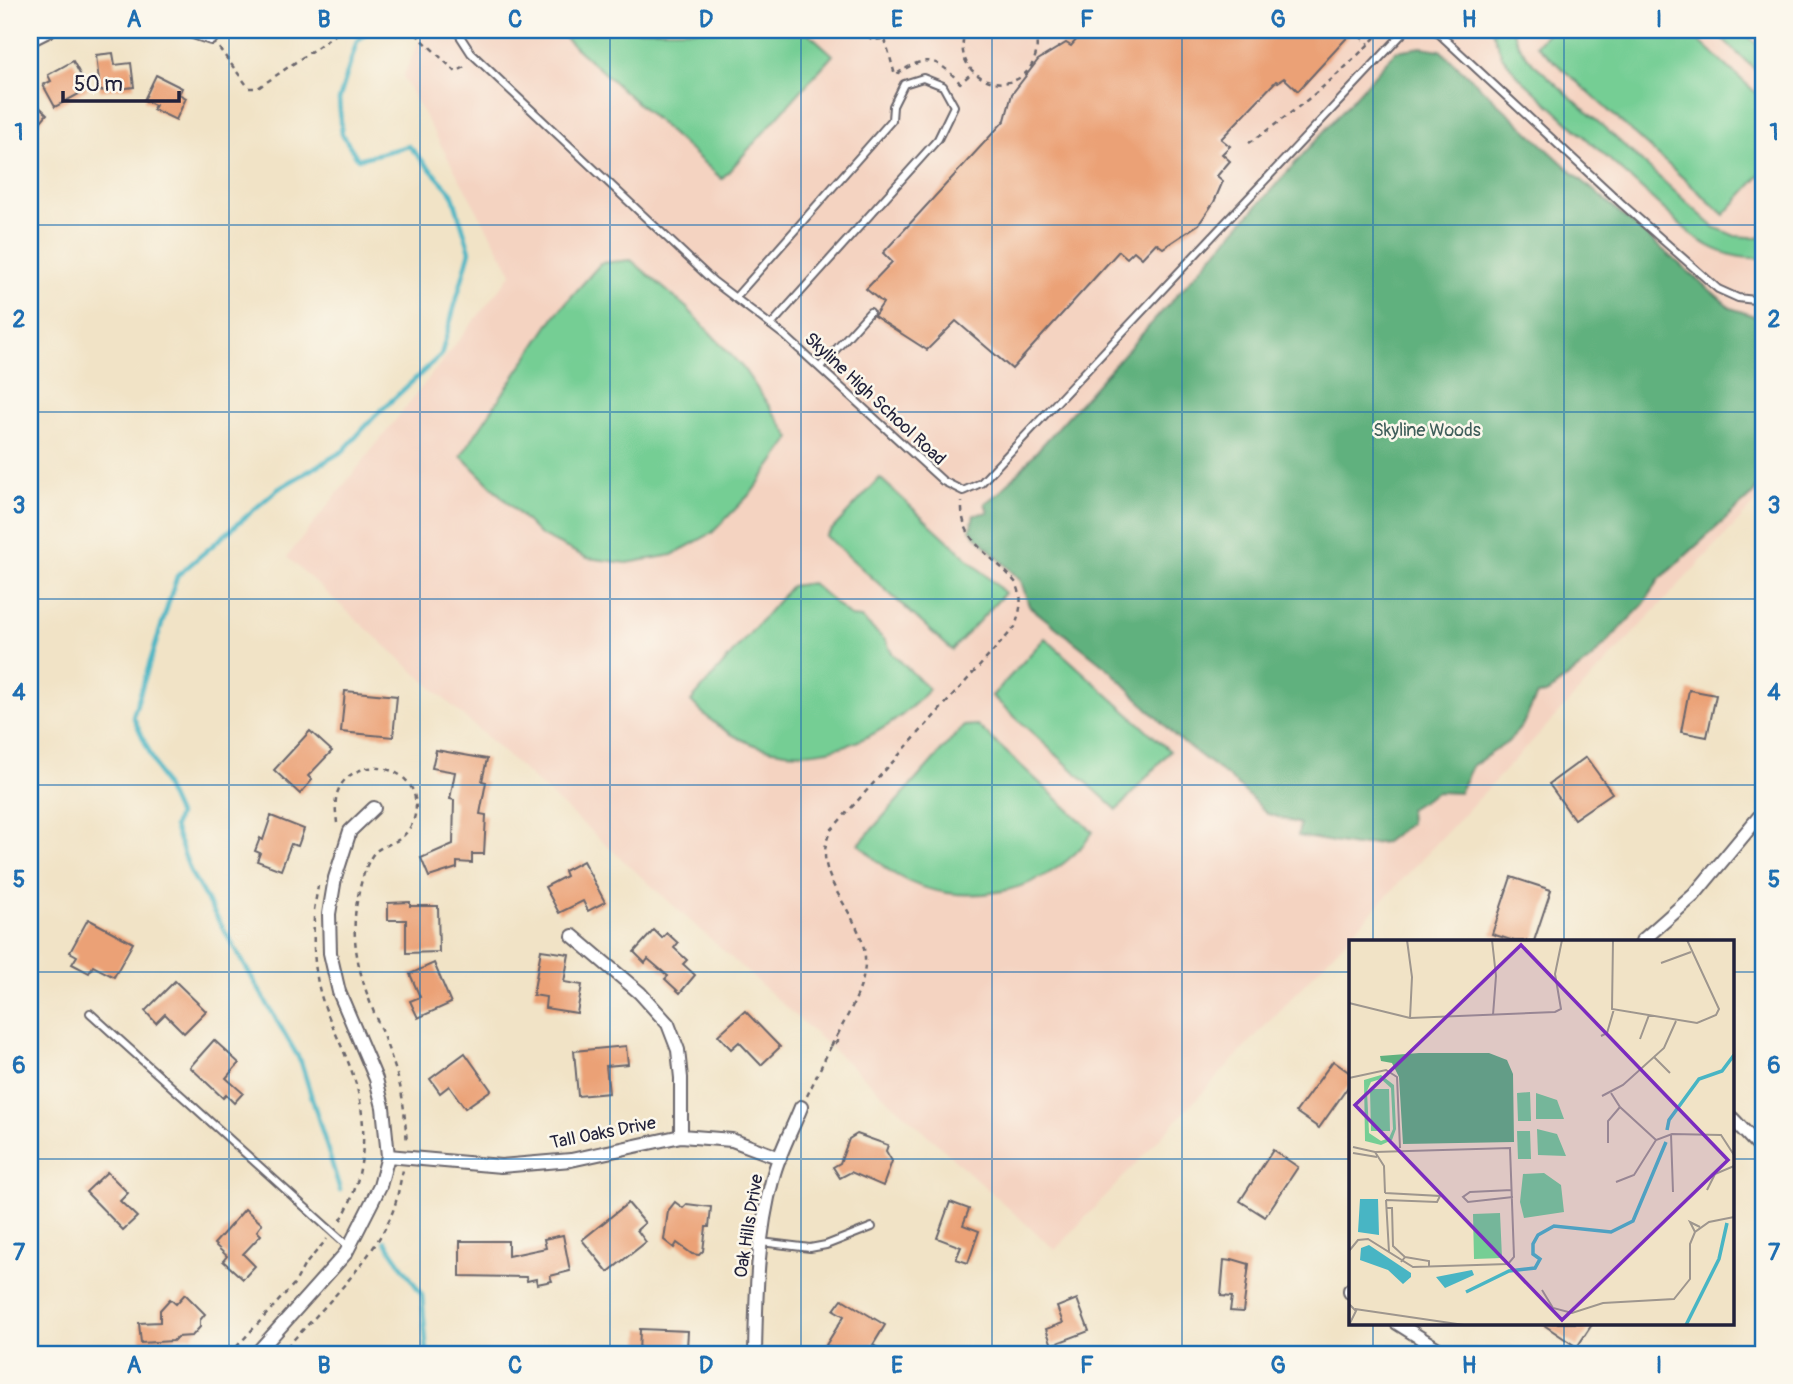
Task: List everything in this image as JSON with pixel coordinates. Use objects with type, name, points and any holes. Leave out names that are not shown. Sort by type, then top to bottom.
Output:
[{"type":"street","points":[[30,40],[50,30]]},
{"type":"street","points":[[187,30],[211,38]]},
{"type":"street","points":[[256,1354],[349,1247],[380,1186],[388,1156],[383,1107],[376,1079],[339,992],[330,953],[329,915],[335,878],[350,831],[374,808]]},
{"type":"street","points":[[1644,940],[1694,895],[1763,812]]},
{"type":"street","points":[[573,936],[640,993],[668,1024],[678,1050],[681,1136]]},
{"type":"street","name":"Oak Hills Drive","points":[[755,1354],[761,1242],[773,1177],[801,1107]]},
{"type":"street","points":[[1734,1120],[1763,1151]]},
{"type":"street","name":"Tall Oaks Drive","points":[[388,1156],[501,1166],[571,1160],[681,1136],[732,1140],[780,1158]]},
{"type":"street","points":[[1399,1324],[1446,1354]]},
{"type":"lane","name":"Skyline High School Road","points":[[460,30],[460,36],[476,58],[713,281],[820,367],[943,481],[963,491]]},
{"type":"lane","points":[[963,491],[981,483],[1406,30]]},
{"type":"lane","points":[[1435,30],[1622,204],[1718,289],[1738,298],[1763,301]]},
{"type":"lane","points":[[735,298],[892,120],[893,106],[904,84],[923,78],[943,86],[954,106],[939,139],[771,325]]},
{"type":"lane","points":[[820,367],[870,312]]},
{"type":"lane","points":[[90,1013],[349,1247]]},
{"type":"lane","points":[[761,1242],[810,1248],[872,1227]]},
{"type":"path","points":[[211,38],[249,88],[258,88],[342,30]]},
{"type":"path","points":[[408,30],[456,72],[464,69],[476,58]]},
{"type":"path","points":[[860,30],[873,40],[900,37],[918,30]]},
{"type":"path","points":[[966,30],[962,50],[966,62],[983,80],[995,83],[1007,83],[1028,70],[1035,60],[1037,47],[1033,30]]},
{"type":"path","points":[[1352,30],[1369,44]]},
{"type":"path","points":[[1248,143],[1328,84],[1382,30]]},
{"type":"path","points":[[885,39],[895,75],[914,63],[932,60],[946,67],[960,83],[973,72]]},
{"type":"path","points":[[813,1083],[831,1046],[838,1041],[838,1034],[860,985],[865,963],[864,947],[826,869],[823,848],[826,839],[831,830],[1015,627],[1021,609],[1020,592],[1016,583],[967,534],[962,516],[963,491]]},
{"type":"shaded area","points":[[424,30],[1763,30],[1763,495],[1055,1250],[287,557],[512,273],[403,77]]},
{"type":"green space","points":[[556,30],[805,30],[833,55],[722,179]]},
{"type":"green space","points":[[1492,30],[1512,30],[1519,46],[1533,63],[1714,227],[1735,236],[1763,238],[1763,258],[1743,258],[1725,253],[1692,235],[1520,78],[1502,56]]},
{"type":"green space","points":[[1550,30],[1687,30],[1763,99],[1763,172],[1724,215],[1536,45]]},
{"type":"green space","points":[[1712,30],[1741,30],[1763,50],[1763,77]]},
{"type":"green space","name":"Skyline Woods","points":[[1422,47],[1440,50],[1571,171],[1731,308],[1763,319],[1763,477],[1753,494],[1659,580],[1644,604],[1591,659],[1546,694],[1537,695],[1522,726],[1508,742],[1472,766],[1459,793],[1437,792],[1409,809],[1410,823],[1385,842],[1355,846],[1298,836],[1300,824],[1268,814],[1231,779],[1176,737],[1110,670],[1029,606],[1021,581],[970,530],[974,515],[988,512],[985,503],[1001,491],[1396,51]]},
{"type":"green space","points":[[631,260],[687,308],[743,368],[791,438],[752,492],[712,533],[672,555],[627,563],[587,558],[540,535],[461,456],[556,314],[601,263]]},
{"type":"green space","points":[[880,478],[1005,593],[952,650],[826,536]]},
{"type":"green space","points":[[812,583],[851,617],[861,618],[886,641],[892,653],[929,689],[903,714],[874,733],[844,746],[812,752],[780,751],[749,743],[719,726],[691,701],[791,586]]},
{"type":"green space","points":[[1045,638],[1170,751],[1117,810],[992,696]]},
{"type":"green space","points":[[977,725],[1093,832],[1075,853],[1054,870],[1029,883],[1003,891],[975,894],[948,893],[921,887],[891,872],[859,844],[958,732],[964,726]]},
{"type":"building","points":[[1085,30],[1354,30],[1298,91],[1284,78],[1276,81],[1221,139],[1230,146],[1222,154],[1230,161],[1217,176],[1223,181],[1214,202],[1199,224],[1163,248],[1156,243],[1142,258],[1134,251],[1127,258],[1119,251],[1012,369],[956,321],[927,350],[874,316],[883,303],[866,289],[892,262],[883,253],[1005,120],[1012,94],[1038,60],[1066,43],[1071,46]]},
{"type":"building","points":[[113,53],[115,65],[131,63],[134,87],[100,91],[96,55]]},
{"type":"building","points":[[73,61],[88,89],[55,107],[43,85],[51,81],[48,75]]},
{"type":"building","points":[[156,75],[182,88],[179,94],[186,98],[176,120],[153,109],[155,105],[144,100]]},
{"type":"building","points":[[30,98],[47,114],[30,134]]},
{"type":"building","points":[[1689,690],[1716,695],[1707,737],[1681,732]]},
{"type":"building","points":[[345,691],[397,696],[393,737],[341,732]]},
{"type":"building","points":[[310,731],[332,751],[308,776],[312,780],[300,794],[274,770]]},
{"type":"building","points":[[436,750],[487,759],[482,781],[486,782],[480,814],[486,815],[484,854],[472,854],[472,863],[457,862],[457,868],[429,877],[421,858],[453,844],[454,800],[450,799],[455,772],[432,768]]},
{"type":"building","points":[[1586,757],[1612,793],[1574,819],[1549,784]]},
{"type":"building","points":[[271,816],[304,829],[298,846],[291,844],[281,870],[257,861],[260,853],[255,851],[260,838],[263,840]]},
{"type":"building","points":[[583,861],[605,902],[588,911],[583,901],[559,913],[545,887],[566,876],[564,871]]},
{"type":"building","points":[[1511,877],[1551,890],[1534,940],[1511,940],[1492,934]]},
{"type":"building","points":[[410,902],[410,906],[438,906],[439,952],[406,953],[406,920],[388,920],[388,903]]},
{"type":"building","points":[[88,919],[133,943],[114,977],[93,966],[89,973],[72,964],[77,956],[70,952]]},
{"type":"building","points":[[654,930],[662,938],[667,933],[678,943],[674,948],[687,960],[683,964],[695,975],[680,993],[665,979],[668,976],[648,959],[645,963],[634,952]]},
{"type":"building","points":[[541,950],[569,954],[564,982],[582,985],[577,1013],[545,1008],[546,997],[533,995]]},
{"type":"building","points":[[434,963],[451,1003],[418,1018],[410,1001],[420,997],[410,974]]},
{"type":"building","points":[[175,981],[206,1011],[184,1033],[165,1014],[156,1023],[145,1011]]},
{"type":"building","points":[[745,1011],[780,1047],[761,1065],[739,1042],[731,1049],[718,1035]]},
{"type":"building","points":[[214,1040],[239,1063],[226,1078],[243,1093],[234,1103],[226,1095],[223,1098],[190,1067]]},
{"type":"building","points":[[626,1046],[628,1064],[606,1066],[609,1093],[578,1096],[574,1051]]},
{"type":"building","points":[[465,1053],[491,1090],[465,1108],[449,1086],[440,1093],[430,1079]]},
{"type":"building","points":[[1333,1061],[1349,1072],[1349,1085],[1319,1128],[1296,1112]]},
{"type":"building","points":[[857,1134],[888,1145],[886,1151],[892,1161],[883,1186],[851,1172],[840,1178],[833,1167],[840,1163],[849,1139]]},
{"type":"building","points":[[1273,1150],[1298,1167],[1265,1217],[1240,1201]]},
{"type":"building","points":[[107,1172],[128,1193],[120,1201],[137,1217],[123,1230],[86,1192]]},
{"type":"building","points":[[675,1202],[683,1208],[687,1204],[711,1207],[703,1251],[699,1255],[692,1254],[677,1243],[674,1248],[664,1240],[668,1211]]},
{"type":"building","points":[[950,1202],[969,1209],[963,1225],[979,1231],[968,1263],[956,1259],[961,1247],[937,1238]]},
{"type":"building","points":[[628,1203],[645,1223],[637,1230],[646,1242],[608,1272],[582,1240]]},
{"type":"building","points":[[245,1209],[262,1224],[257,1231],[261,1235],[243,1254],[255,1266],[243,1279],[223,1261],[227,1256],[214,1244]]},
{"type":"building","points":[[563,1235],[570,1271],[550,1276],[552,1281],[537,1284],[536,1279],[527,1281],[526,1277],[460,1276],[460,1241],[508,1241],[508,1256],[546,1248],[544,1239]]},
{"type":"building","points":[[1232,1259],[1249,1264],[1243,1312],[1230,1311],[1232,1297],[1221,1296],[1224,1260]]},
{"type":"building","points":[[185,1294],[205,1314],[200,1320],[200,1327],[192,1336],[177,1337],[173,1341],[141,1343],[139,1323],[160,1322],[160,1310],[170,1299],[176,1304]]},
{"type":"building","points":[[842,1299],[885,1325],[873,1345],[889,1354],[841,1354],[826,1345],[844,1316],[834,1310]]},
{"type":"building","points":[[1077,1299],[1089,1331],[1052,1345],[1046,1329],[1063,1323],[1057,1307]]},
{"type":"building","points":[[1542,1324],[1592,1324],[1577,1347]]},
{"type":"building","points":[[640,1329],[688,1331],[687,1348],[675,1348],[675,1354],[639,1354]]},
{"type":"waterway","points":[[340,1190],[301,1062],[191,873],[174,827],[178,815],[133,716],[177,576],[278,489],[343,451],[375,416],[441,355],[470,251],[452,193],[409,146],[358,159],[342,134],[339,100],[357,41],[370,30]]},
{"type":"waterway","points":[[385,1241],[422,1295],[427,1354]]}]
